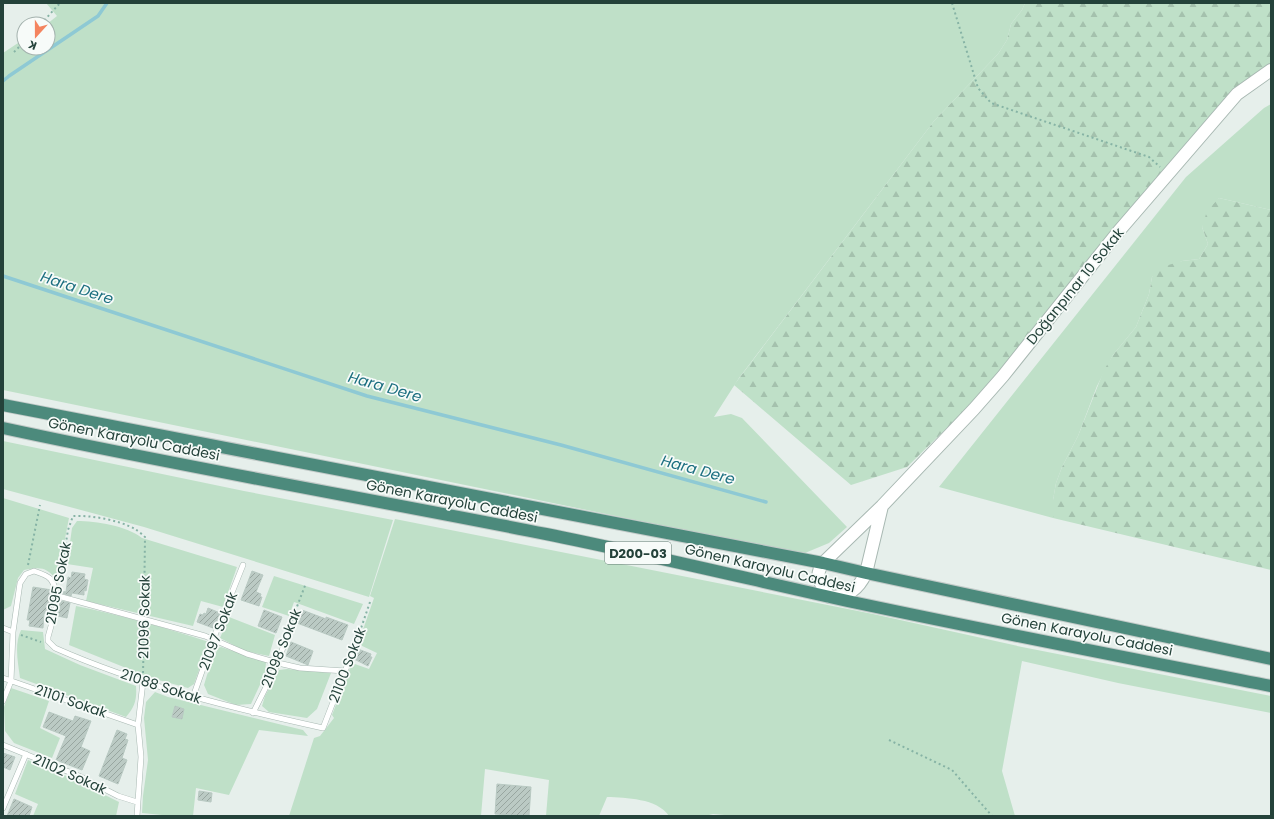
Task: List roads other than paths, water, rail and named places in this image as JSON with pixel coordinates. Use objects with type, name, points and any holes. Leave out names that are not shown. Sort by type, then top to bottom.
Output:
[{"type":"highway","name":"Gönen Karayolu Caddesi","points":[[3,405],[823,563],[1271,659]]},
{"type":"highway","name":"Gönen Karayolu Caddesi","points":[[3,428],[334,494],[545,534],[830,597],[1271,686]]},
{"type":"street","name":"Doğanpınar 10 Sokak","points":[[823,563],[882,506],[974,409],[1003,376],[1118,232],[1237,94],[1271,70]]},
{"type":"street","points":[[823,563],[819,569],[818,577],[830,597],[845,595],[854,591],[866,573],[882,506]]},
{"type":"lane","name":"21097 Sokak","points":[[193,697],[213,640],[243,565]]},
{"type":"lane","points":[[3,701],[11,681],[13,632],[20,583],[26,574],[34,571],[50,577],[54,582],[58,596],[205,636],[247,654],[278,663],[300,668],[345,671]]},
{"type":"lane","name":"21095 Sokak","points":[[55,648],[48,641],[48,637],[58,596]]},
{"type":"lane","points":[[3,628],[13,632]]},
{"type":"lane","name":"21098 Sokak","points":[[253,713],[278,663],[288,632]]},
{"type":"lane","name":"21100 Sokak","points":[[323,728],[356,644]]},
{"type":"lane","name":"21088 Sokak","points":[[55,648],[143,682],[193,697],[253,713],[323,728]]},
{"type":"lane","name":"21101 Sokak","points":[[3,678],[138,725]]},
{"type":"lane","points":[[137,816],[141,756],[138,725],[143,682]]},
{"type":"lane","name":"21102 Sokak","points":[[3,745],[79,776],[118,796],[137,802]]},
{"type":"lane","points":[[3,808],[26,754]]},
{"type":"waterway","name":"Hara Dere","points":[[3,81],[98,16],[107,3]]},
{"type":"waterway","name":"Hara Dere","points":[[3,276],[367,396],[561,445],[766,502]]}]
